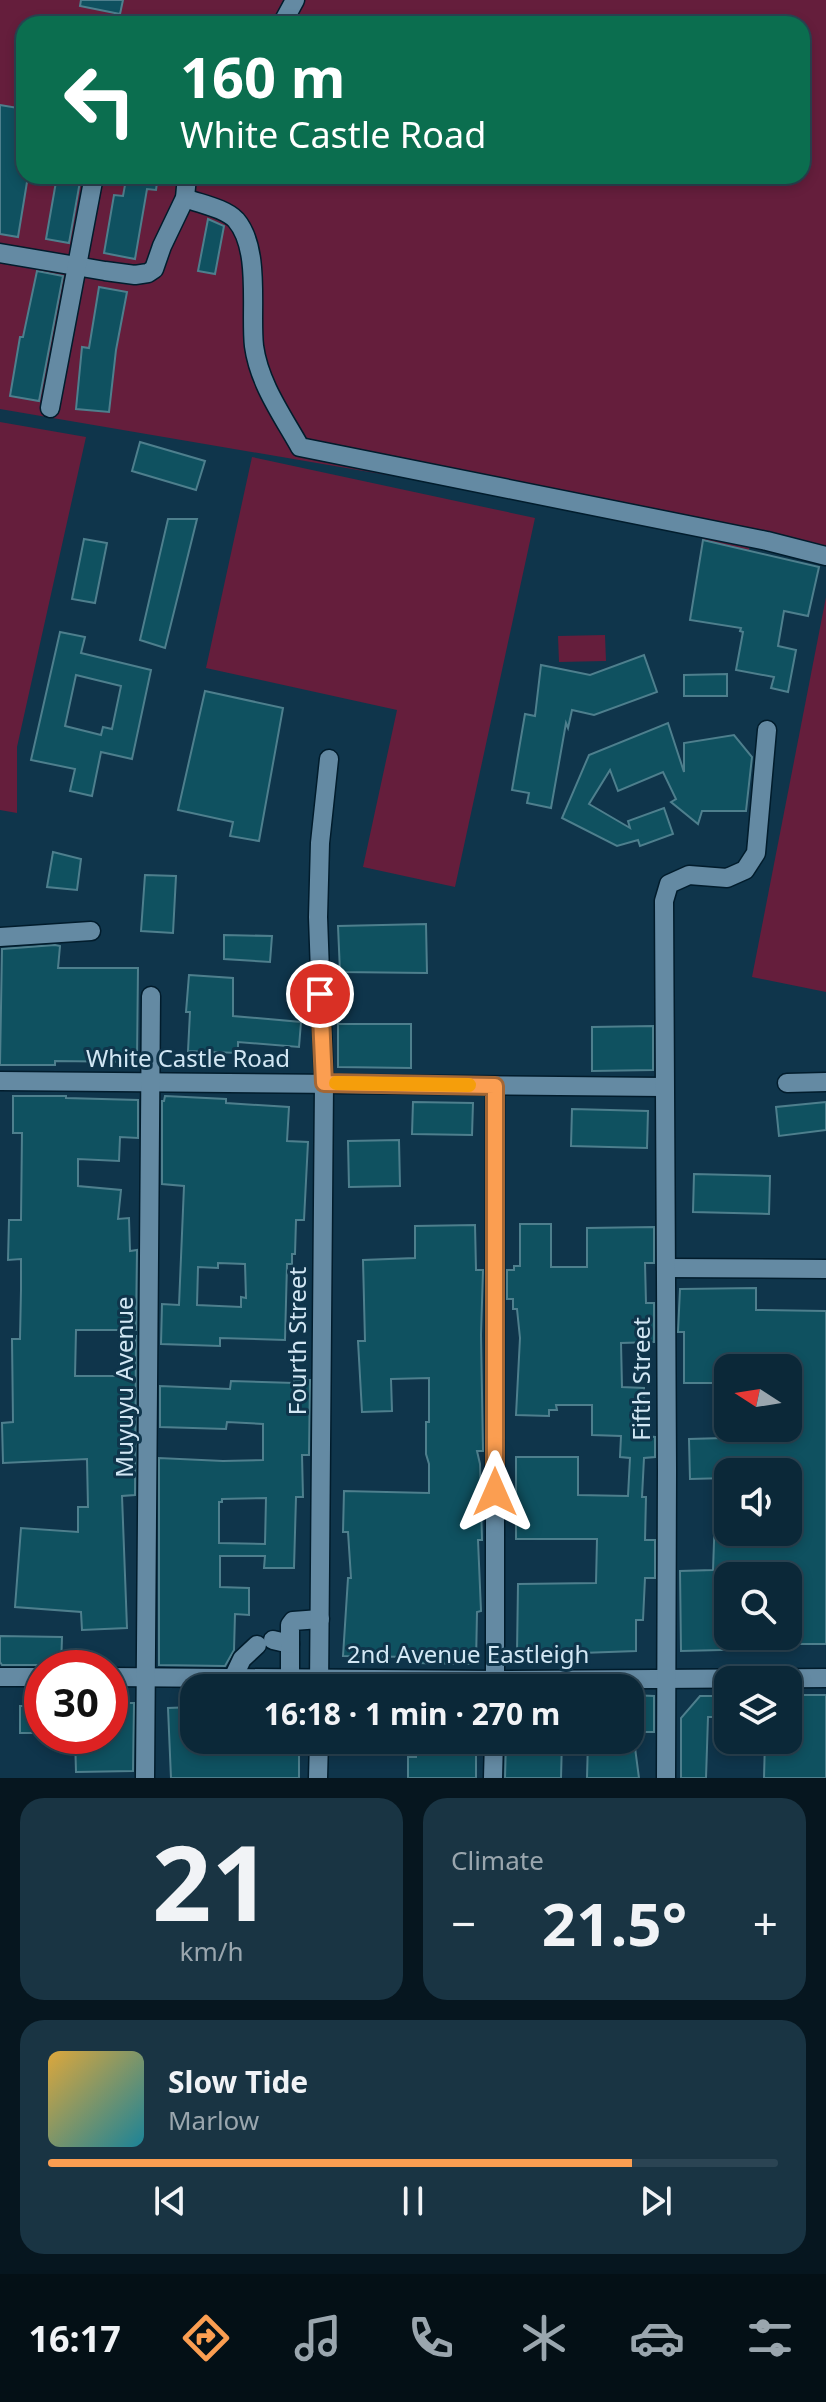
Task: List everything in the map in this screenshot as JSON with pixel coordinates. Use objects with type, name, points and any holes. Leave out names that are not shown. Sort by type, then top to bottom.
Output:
[{"type":"street","points":[[50,408],[93,184]]},
{"type":"street","points":[[0,253],[135,275],[148,273],[154,269],[185,198],[186,184]]},
{"type":"street","points":[[185,198],[227,214],[236,221],[247,244],[253,285],[254,348],[268,392],[300,447],[767,541],[826,556]]},
{"type":"street","name":"Fifth Street","points":[[666,1778],[664,901],[669,884],[689,875],[727,878],[745,870],[756,853],[767,730]]},
{"type":"street","name":"Fourth Street","points":[[319,1674],[324,1083],[318,917],[320,843],[329,759]]},
{"type":"street","points":[[0,937],[91,931]]},
{"type":"street","name":"Muyuyu Avenue","points":[[145,1778],[151,996]]},
{"type":"street","name":"White Castle Road","points":[[0,1081],[663,1087]]},
{"type":"street","points":[[787,1083],[826,1082]]},
{"type":"street","points":[[495,1086],[495,1674]]},
{"type":"street","points":[[666,1268],[826,1269]]},
{"type":"street","points":[[235,1674],[242,1659],[273,1643],[293,1621],[320,1619]]},
{"type":"street","points":[[273,1643],[288,1674]]},
{"type":"street","points":[[0,1677],[24,1677]]},
{"type":"street","name":"2nd Avenue Eastleigh","points":[[128,1677],[180,1677]]},
{"type":"street","name":"2nd Avenue Eastleigh","points":[[644,1681],[826,1678]]},
{"type":"street","points":[[318,1778],[319,1754]]},
{"type":"street","points":[[493,1778],[494,1754]]},
{"type":"shaded area","points":[[0,0],[826,0],[826,550],[751,537],[737,628],[690,620],[704,529],[0,409]]},
{"type":"shaded area","points":[[0,422],[86,437],[17,747],[17,813],[0,810]]},
{"type":"shaded area","points":[[252,457],[535,518],[455,887],[363,867],[397,710],[206,668]]},
{"type":"shaded area","points":[[826,597],[826,992],[752,977]]},
{"type":"shaded area","points":[[605,635],[606,661],[559,662],[558,636]]},
{"type":"building","points":[[81,0],[123,0],[120,14],[80,6]]},
{"type":"building","points":[[0,105],[16,108],[16,184],[27,184],[18,237],[0,234]]},
{"type":"building","points":[[56,184],[80,184],[69,243],[46,239]]},
{"type":"building","points":[[120,184],[157,184],[156,190],[147,189],[135,259],[104,253],[114,195],[123,196],[125,185]]},
{"type":"building","points":[[208,219],[224,226],[215,274],[198,271]]},
{"type":"building","points":[[37,271],[63,276],[39,401],[10,396],[20,337],[23,337]]},
{"type":"building","points":[[99,287],[127,292],[109,412],[76,409],[82,347],[89,348]]},
{"type":"building","points":[[140,442],[205,461],[196,490],[132,471]]},
{"type":"building","points":[[168,519],[197,519],[165,648],[140,640]]},
{"type":"building","points":[[84,539],[107,543],[95,603],[72,599]]},
{"type":"building","points":[[703,540],[819,567],[808,616],[784,611],[778,646],[796,650],[788,692],[771,688],[774,677],[736,670],[743,632],[741,628],[690,620]]},
{"type":"building","points":[[60,632],[85,637],[81,653],[151,670],[132,759],[101,752],[92,796],[70,791],[75,769],[31,760]],"holes":[[[76,675],[121,686],[112,729],[103,727],[101,735],[65,726]]]},
{"type":"building","points":[[644,655],[657,692],[594,715],[572,710],[568,728],[566,723],[551,808],[527,803],[529,793],[512,790],[525,714],[535,716],[541,665],[590,675]]},
{"type":"building","points":[[727,674],[727,696],[684,696],[684,675]]},
{"type":"building","points":[[205,691],[283,708],[259,841],[230,836],[233,822],[178,810]]},
{"type":"building","points":[[668,723],[684,772],[684,743],[734,735],[752,757],[746,811],[702,811],[698,824],[671,802],[676,799],[663,772],[618,791],[610,770],[589,804],[630,828],[628,821],[664,808],[673,834],[640,846],[638,840],[617,846],[562,818],[589,755]]},
{"type":"building","points":[[53,852],[81,859],[77,890],[47,887]]},
{"type":"building","points":[[145,875],[176,876],[173,933],[141,931]]},
{"type":"building","points":[[426,924],[427,973],[340,972],[338,926]]},
{"type":"building","points":[[224,935],[272,936],[270,962],[224,959]]},
{"type":"building","points":[[60,946],[58,968],[138,968],[137,1062],[55,1061],[55,1065],[0,1065],[2,949]]},
{"type":"building","points":[[189,975],[233,978],[233,1016],[301,1022],[299,1047],[238,1042],[238,1053],[188,1051],[190,1012],[186,1012]]},
{"type":"building","points":[[338,1024],[411,1024],[411,1068],[338,1067]]},
{"type":"building","points":[[653,1026],[653,1070],[592,1071],[592,1027]]},
{"type":"building","points":[[13,1096],[138,1100],[138,1138],[120,1137],[119,1161],[78,1159],[78,1186],[121,1190],[118,1219],[129,1218],[130,1251],[137,1250],[136,1330],[76,1330],[75,1376],[129,1376],[130,1336],[136,1336],[135,1495],[122,1496],[127,1628],[82,1630],[81,1612],[15,1607],[21,1528],[78,1532],[78,1507],[88,1507],[87,1459],[3,1463],[2,1423],[13,1422],[12,1339],[20,1339],[21,1259],[8,1260],[9,1220],[21,1220],[22,1133],[13,1133]]},
{"type":"building","points":[[165,1096],[226,1099],[226,1103],[289,1107],[287,1141],[308,1142],[304,1220],[296,1220],[295,1254],[292,1254],[292,1264],[287,1264],[285,1340],[220,1338],[220,1346],[161,1344],[162,1304],[179,1305],[184,1186],[162,1184]],"holes":[[[218,1263],[245,1264],[246,1298],[241,1297],[241,1307],[197,1305],[198,1267],[218,1268]]]},
{"type":"building","points":[[413,1102],[473,1103],[472,1135],[412,1134]]},
{"type":"building","points":[[826,1102],[826,1130],[779,1136],[776,1107]]},
{"type":"building","points":[[572,1109],[648,1111],[647,1148],[571,1146]]},
{"type":"building","points":[[399,1140],[400,1186],[349,1187],[348,1141]]},
{"type":"building","points":[[694,1174],[770,1176],[769,1214],[693,1212]]},
{"type":"building","points":[[520,1224],[551,1224],[551,1267],[587,1267],[587,1228],[654,1227],[654,1263],[645,1263],[646,1303],[654,1303],[654,1342],[621,1343],[622,1387],[644,1388],[645,1436],[655,1437],[655,1457],[644,1458],[642,1497],[646,1497],[645,1540],[655,1540],[655,1578],[645,1578],[643,1620],[636,1620],[636,1651],[517,1653],[518,1584],[596,1583],[597,1539],[516,1539],[516,1457],[578,1457],[578,1495],[628,1496],[630,1458],[620,1457],[621,1436],[592,1435],[592,1405],[556,1405],[557,1410],[549,1410],[549,1416],[516,1415],[520,1338],[517,1309],[513,1309],[513,1299],[507,1299],[507,1270],[520,1266]]},
{"type":"building","points":[[475,1225],[476,1270],[483,1270],[483,1451],[477,1451],[482,1540],[478,1540],[481,1611],[477,1612],[476,1664],[412,1663],[412,1657],[343,1656],[348,1578],[351,1578],[348,1532],[343,1532],[344,1491],[429,1493],[426,1422],[429,1422],[429,1378],[391,1379],[392,1411],[362,1412],[358,1341],[365,1341],[363,1260],[415,1258],[415,1226]]},
{"type":"building","points":[[756,1288],[756,1310],[826,1311],[826,1644],[802,1644],[802,1562],[714,1562],[714,1650],[722,1650],[681,1651],[680,1571],[713,1570],[714,1542],[714,1546],[802,1546],[802,1458],[714,1458],[714,1478],[690,1479],[689,1439],[802,1442],[802,1354],[714,1354],[714,1383],[684,1383],[684,1332],[678,1332],[680,1289]]},
{"type":"building","points":[[294,1380],[310,1380],[309,1455],[302,1455],[303,1497],[296,1497],[294,1568],[264,1568],[265,1556],[220,1556],[220,1587],[249,1588],[249,1615],[235,1614],[234,1650],[225,1666],[159,1665],[159,1458],[263,1460],[263,1424],[227,1422],[226,1429],[160,1427],[160,1386],[230,1389],[231,1381],[294,1383]],"holes":[[[266,1498],[265,1544],[219,1543],[219,1502],[222,1499]]]},
{"type":"building","points":[[0,1636],[62,1637],[62,1650],[24,1650],[24,1665],[2,1665]]},
{"type":"building","points":[[802,1695],[826,1695],[826,1778],[764,1778],[765,1754],[802,1754]]},
{"type":"building","points":[[644,1696],[654,1696],[654,1732],[644,1732]]},
{"type":"building","points":[[700,1696],[714,1696],[714,1717],[708,1717],[706,1778],[681,1778],[681,1718]]},
{"type":"building","points":[[128,1703],[134,1703],[133,1771],[76,1772],[76,1754],[128,1754]]},
{"type":"building","points":[[20,1706],[24,1706],[24,1733],[20,1733]]},
{"type":"building","points":[[168,1708],[180,1708],[180,1754],[299,1754],[299,1778],[171,1778]]},
{"type":"building","points":[[416,1754],[476,1754],[476,1778],[408,1778],[408,1757],[416,1757]]},
{"type":"building","points":[[506,1754],[562,1754],[561,1778],[505,1778]]},
{"type":"building","points":[[588,1754],[636,1754],[639,1778],[587,1778]]},
{"type":"slow traffic","points":[[336,1083],[469,1085]]},
{"type":"route","points":[[320,994],[324,1083],[495,1086],[495,1492]]}]
